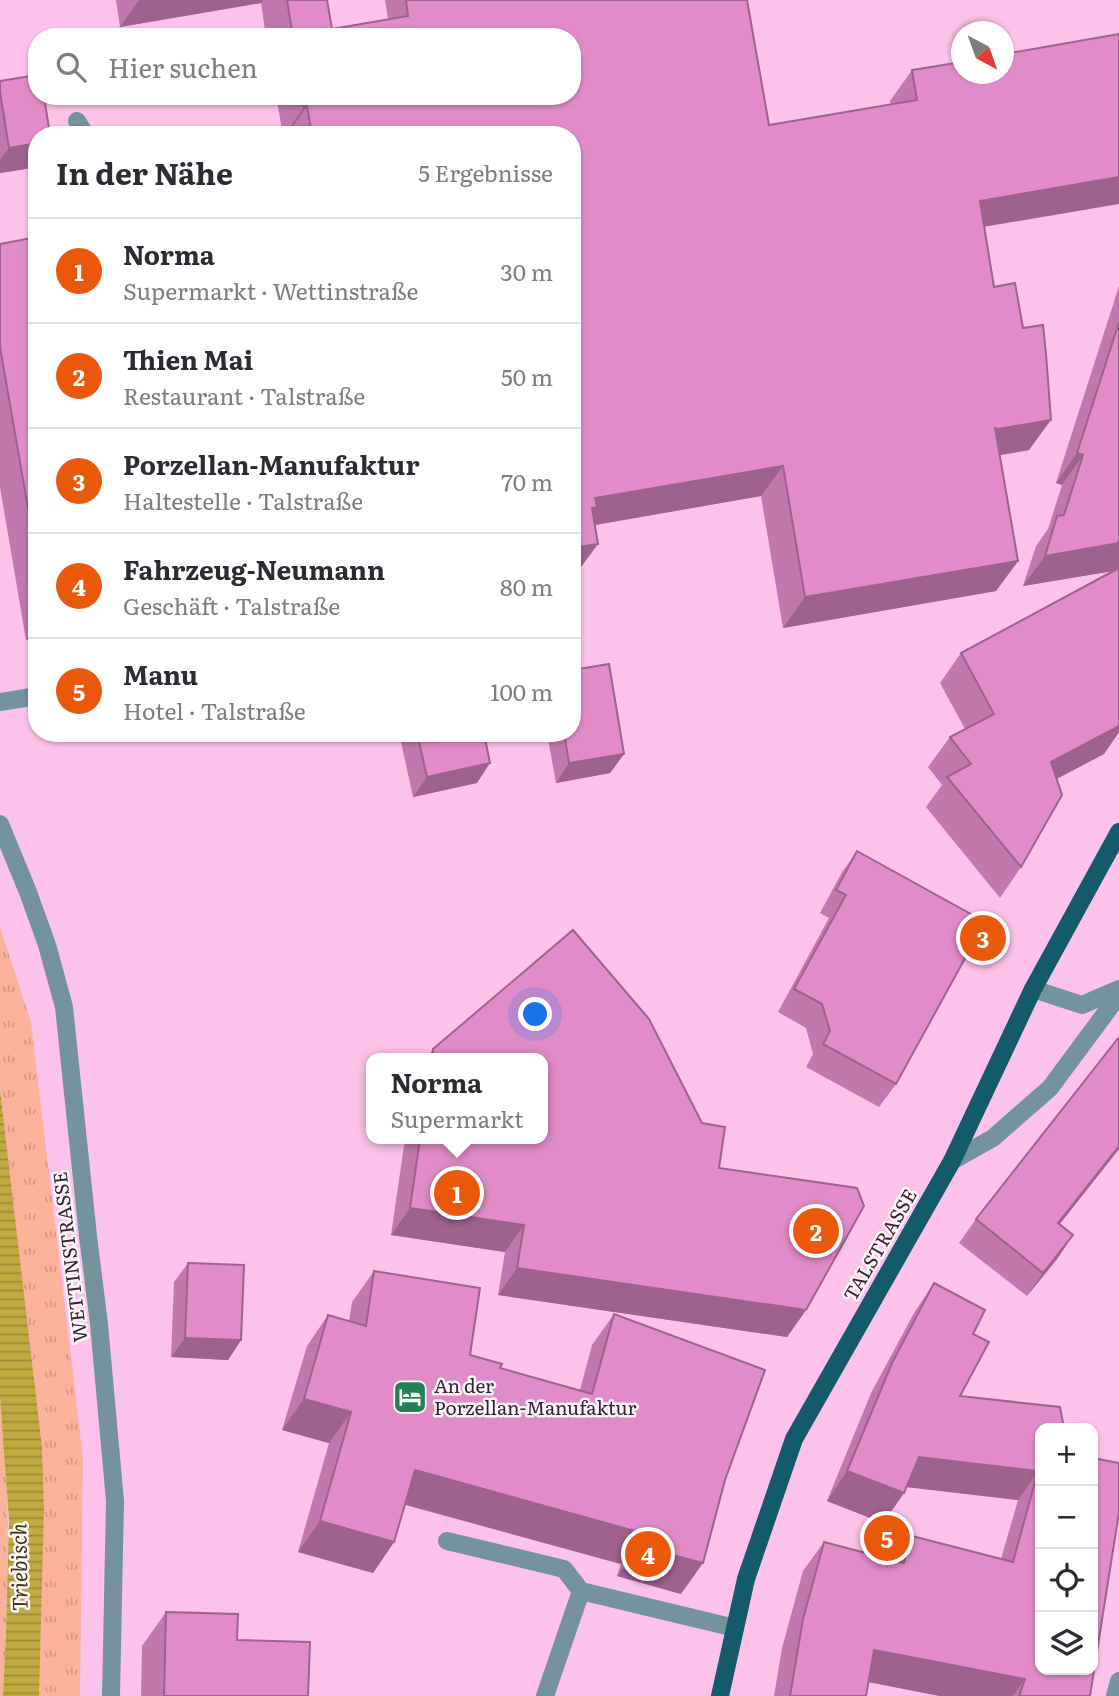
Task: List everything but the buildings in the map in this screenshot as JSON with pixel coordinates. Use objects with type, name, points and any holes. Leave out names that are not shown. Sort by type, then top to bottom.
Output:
[{"type":"main road","name":"TALSTRASSE","points":[[720,1696],[746,1579],[794,1439],[952,1161],[1033,989],[1119,832]]},
{"type":"street","points":[[0,702],[28,697]]},
{"type":"street","name":"WETTINSTRASSE","points":[[0,824],[47,945],[64,1007],[99,1324],[115,1501],[111,1696]]},
{"type":"street","points":[[1033,989],[1082,1004],[1119,989]]},
{"type":"street","points":[[952,1161],[993,1138],[1051,1088],[1119,995]]},
{"type":"street","points":[[447,1541],[564,1569],[581,1591],[735,1628]]},
{"type":"street","points":[[545,1696],[581,1591]]},
{"type":"street","points":[[1115,1696],[1119,1681]]},
{"type":"green space","points":[[0,927],[31,1022],[83,1458],[80,1696],[39,1696],[44,1509],[42,1447],[0,1090]]},
{"type":"green space","points":[[0,1396],[8,1508],[3,1696],[0,1696]]},
{"type":"water","name":"Triebisch","points":[[0,1090],[42,1447],[44,1509],[39,1696],[3,1696],[9,1520],[0,1396]]},
{"type":"place","name":"Porzellan-Manufaktur","points":[[983,938]]},
{"type":"place","name":"Norma","points":[[457,1193]]},
{"type":"place","name":"Thien Mai","points":[[816,1231]]},
{"type":"place","name":"An der Porzellan-Manufaktur","points":[[410,1397]]},
{"type":"place","name":"Manu","points":[[887,1538]]},
{"type":"place","name":"Fahrzeug-Neumann","points":[[648,1554]]}]
